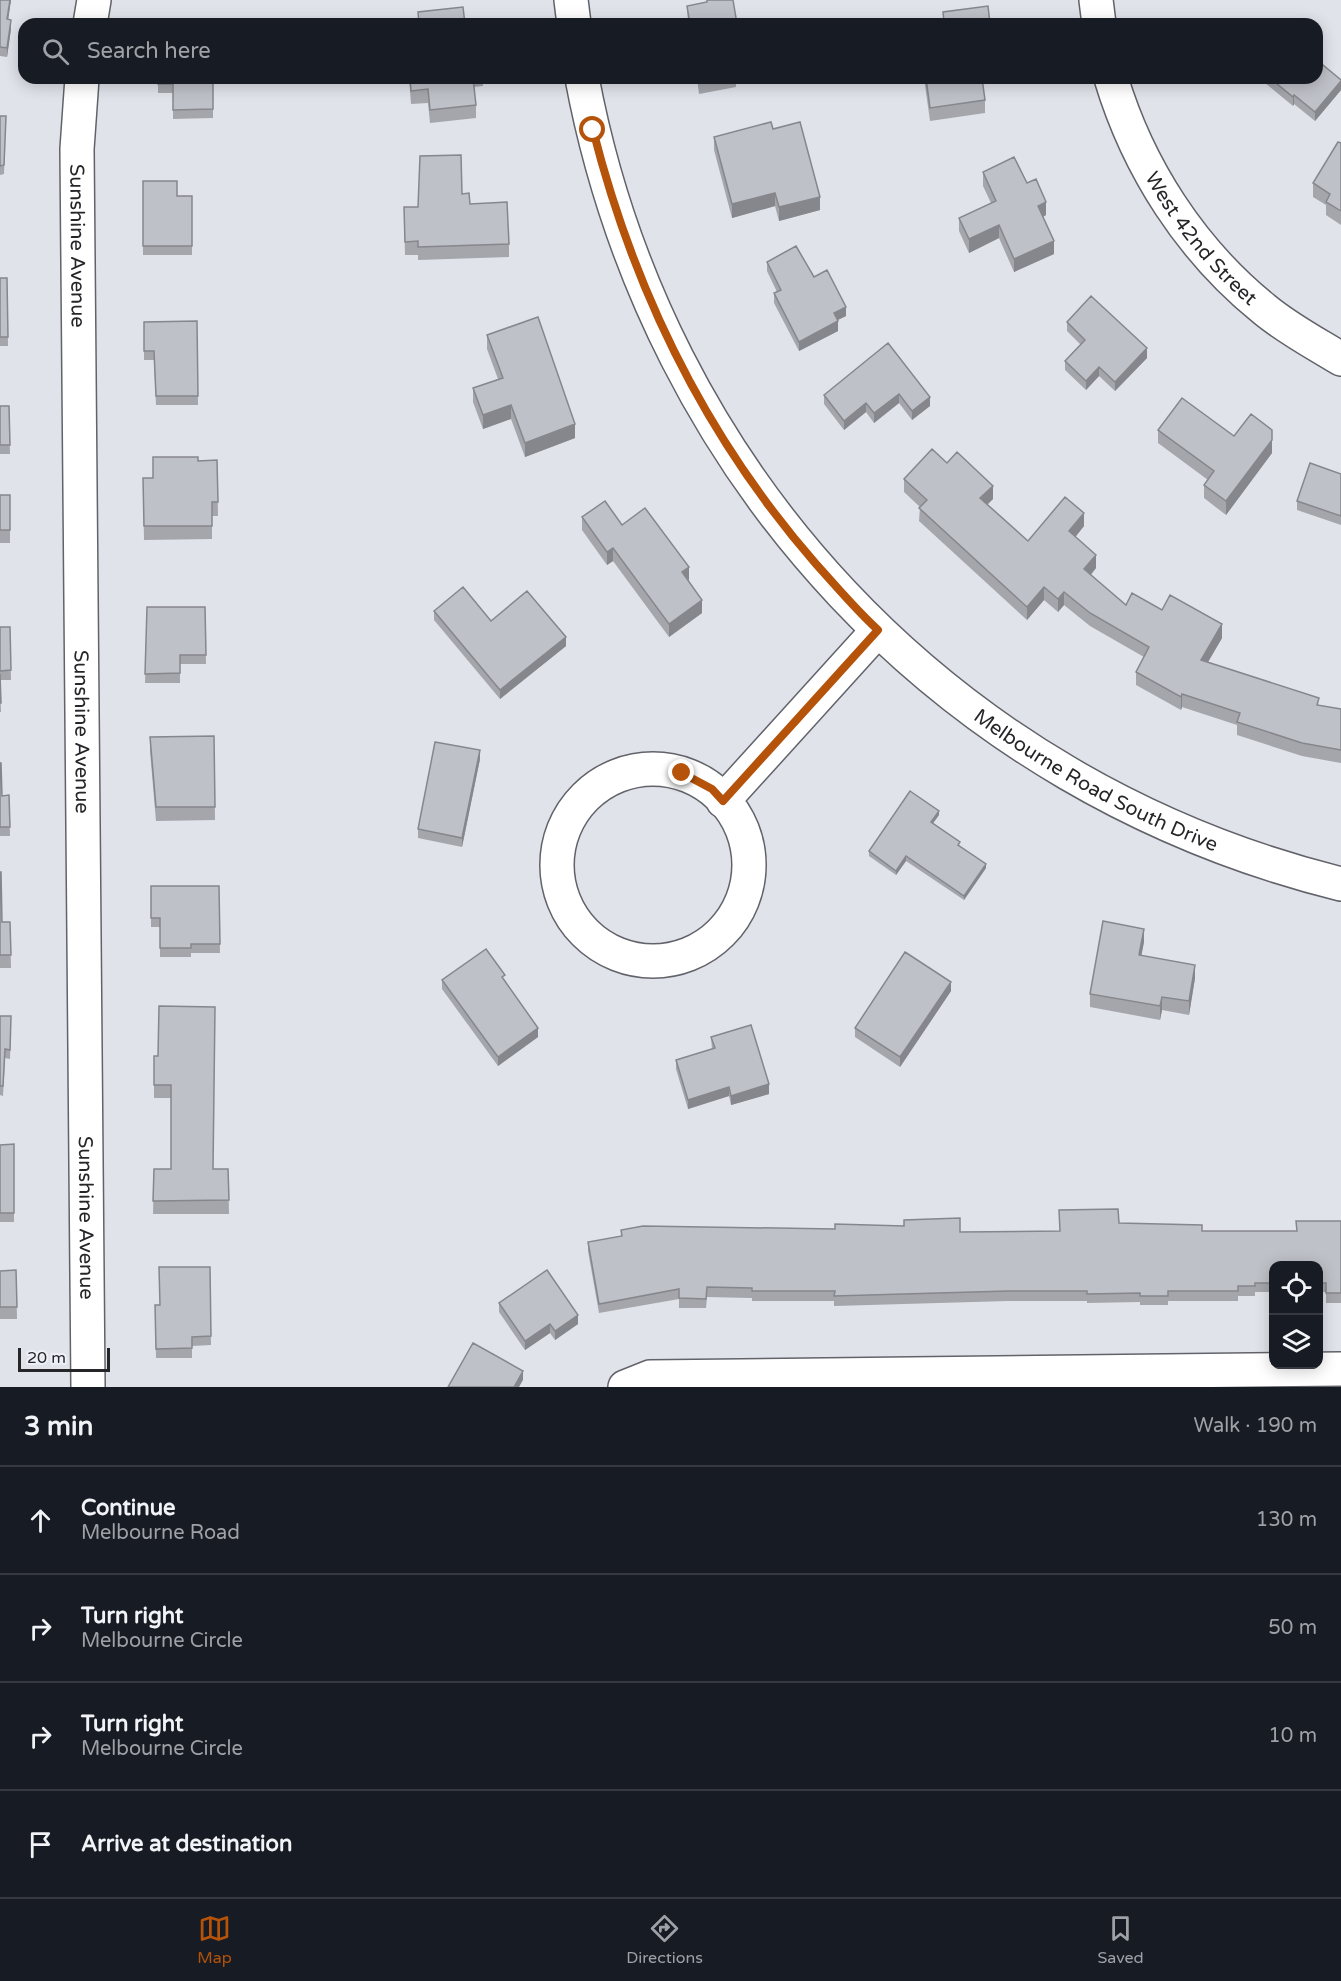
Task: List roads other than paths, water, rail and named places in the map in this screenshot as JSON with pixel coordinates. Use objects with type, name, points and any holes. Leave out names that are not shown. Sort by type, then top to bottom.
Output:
[{"type":"street","points":[[91,18],[94,0]]},
{"type":"street","points":[[571,0],[573,18]]},
{"type":"street","points":[[1096,0],[1098,18]]},
{"type":"street","name":"Sunshine Avenue","points":[[82,84],[77,149],[88,1387]]},
{"type":"street","name":"Melbourne Road South Drive","points":[[583,84],[598,152],[617,216],[651,305],[692,388],[730,453],[782,524],[842,593],[920,669],[973,711],[1067,774],[1144,816],[1209,844],[1276,867],[1341,884]]},
{"type":"street","name":"West 42nd Street","points":[[1113,84],[1130,131],[1146,165],[1176,216],[1199,246],[1224,274],[1265,310],[1341,359]]},
{"type":"street","points":[[723,801],[878,630]]},
{"type":"street","points":[[654,768],[688,775],[712,789],[723,801],[738,821],[744,835],[748,856],[748,876],[744,897],[734,915],[711,940],[699,950],[667,961],[636,960],[603,949],[577,925],[561,893],[557,859],[562,831],[572,813],[595,788],[626,772],[654,768]]},
{"type":"street","points":[[625,1387],[650,1377],[1337,1375]]}]
